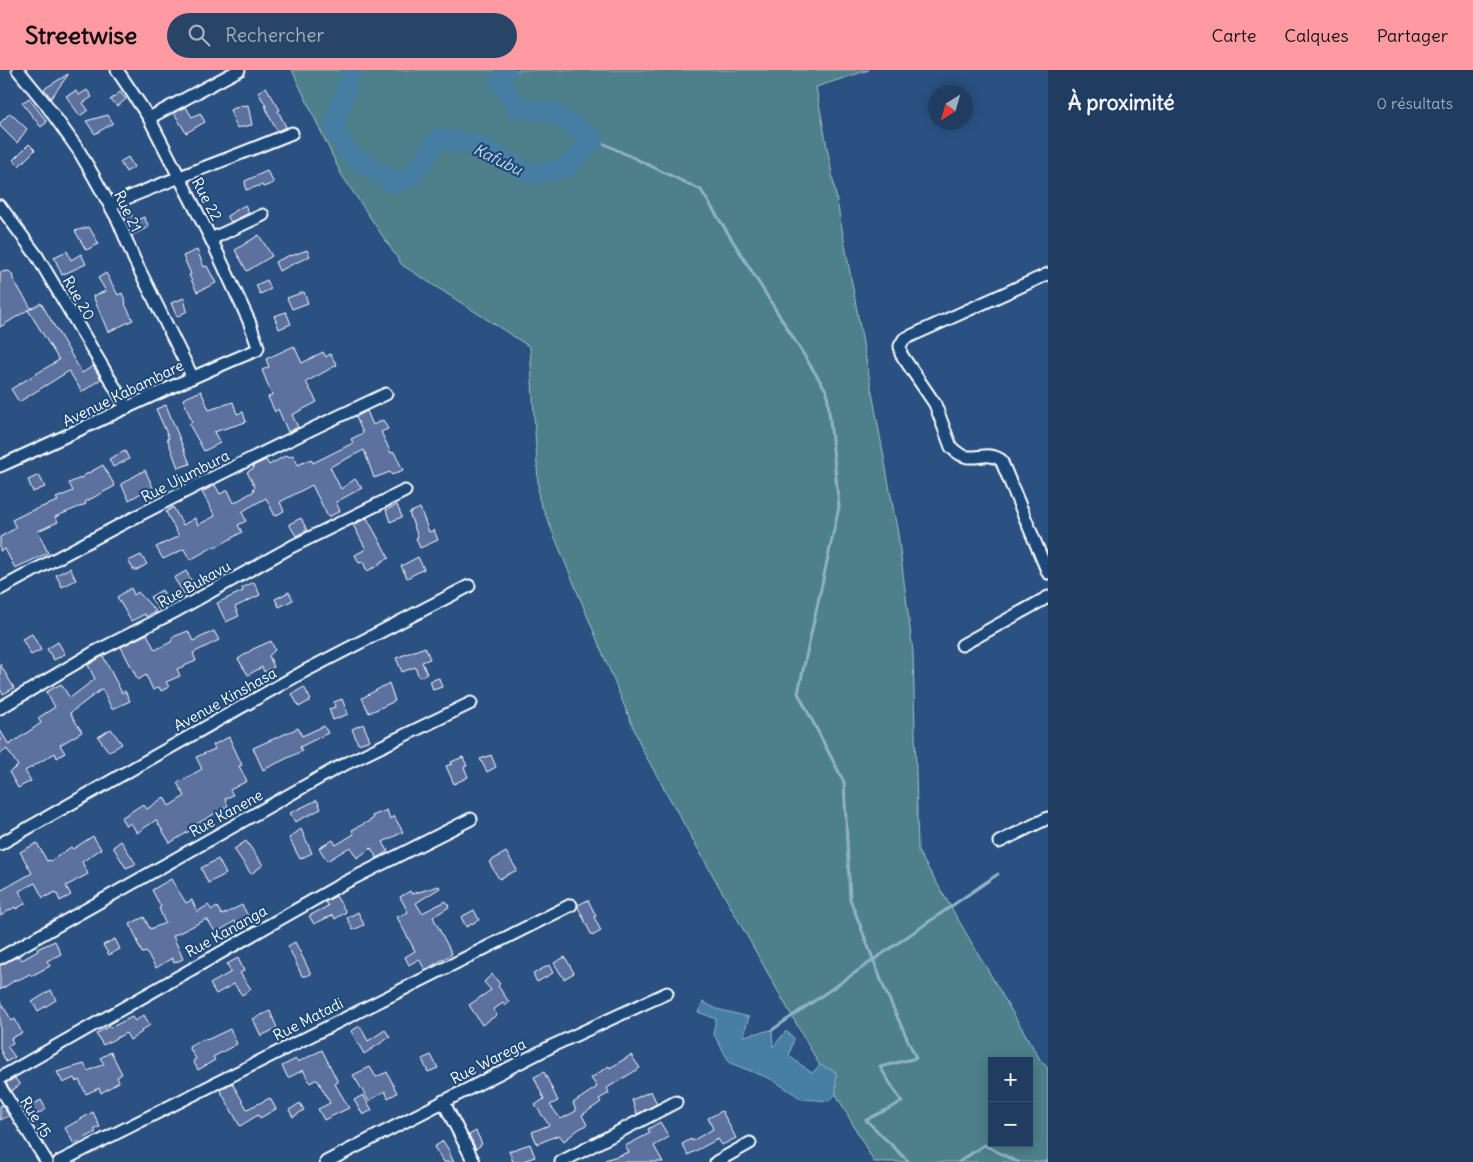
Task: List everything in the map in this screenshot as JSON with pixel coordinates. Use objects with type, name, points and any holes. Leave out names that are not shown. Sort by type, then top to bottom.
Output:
[{"type":"street","name":"Rue 21","points":[[18,70],[45,103],[79,151],[110,205],[134,259],[192,376]]},
{"type":"street","name":"Rue 22","points":[[117,70],[149,118],[211,240],[249,321],[258,348]]},
{"type":"street","points":[[149,118],[239,70]]},
{"type":"street","points":[[110,205],[178,176],[292,133]]},
{"type":"street","name":"Rue 20","points":[[0,206],[37,256],[127,408]]},
{"type":"street","points":[[211,240],[263,215]]},
{"type":"street","points":[[1048,274],[904,340],[900,346],[901,354],[935,404],[951,447],[966,458],[995,456],[1001,460],[1048,573]]},
{"type":"street","name":"Avenue Kabambare","points":[[0,466],[192,376],[258,348]]},
{"type":"street","name":"Rue Ujumbura","points":[[0,589],[264,452],[386,394]]},
{"type":"street","name":"Rue Bukavu","points":[[0,708],[94,653],[178,610],[293,546],[405,491]]},
{"type":"street","name":"Avenue Kinshasa","points":[[0,844],[303,672],[468,586]]},
{"type":"street","points":[[962,645],[1048,597]]},
{"type":"street","name":"Rue Kanene","points":[[0,958],[335,769],[471,703]]},
{"type":"street","points":[[999,842],[1048,818]]},
{"type":"street","name":"Rue Kananga","points":[[0,1078],[340,885],[471,820]]},
{"type":"street","name":"Rue Matadi","points":[[59,1162],[571,905]]},
{"type":"street","name":"Rue Warega","points":[[326,1162],[554,1045],[667,993]]},
{"type":"street","name":"Rue 15","points":[[0,1087],[46,1162]]},
{"type":"street","points":[[443,1101],[474,1162]]},
{"type":"street","points":[[561,1162],[676,1102]]},
{"type":"street","points":[[716,1162],[750,1143]]},
{"type":"green space","points":[[292,70],[869,70],[816,87],[898,534],[913,652],[918,851],[1041,1061],[1048,1068],[1048,1162],[874,1162],[643,751],[539,499],[530,347],[402,265],[341,174]]},
{"type":"water","points":[[703,1002],[717,1009],[749,1017],[743,1036],[772,1030],[773,1047],[786,1031],[794,1038],[789,1056],[812,1073],[820,1065],[836,1072],[836,1094],[829,1101],[802,1099],[771,1079],[730,1063],[713,1033],[716,1019],[698,1012]]},
{"type":"building","points":[[68,75],[51,98],[44,89]]},
{"type":"building","points":[[266,87],[280,110],[278,111],[286,127],[277,131],[258,92]]},
{"type":"building","points":[[87,90],[92,97],[83,103],[88,110],[80,116],[66,96],[76,91],[79,95]]},
{"type":"building","points":[[120,92],[126,99],[118,106],[110,100]]},
{"type":"building","points":[[29,98],[47,122],[41,127],[22,103]]},
{"type":"building","points":[[248,105],[252,125],[237,128],[230,110]]},
{"type":"building","points":[[186,107],[192,117],[200,113],[205,122],[186,133],[174,113]]},
{"type":"building","points":[[10,113],[27,129],[17,143],[0,126],[0,123]]},
{"type":"building","points":[[108,115],[113,123],[95,134],[86,121]]},
{"type":"building","points":[[29,144],[35,150],[19,166],[13,160]]},
{"type":"building","points":[[128,157],[134,167],[126,172],[120,162]]},
{"type":"building","points":[[267,171],[274,183],[246,190],[245,181]]},
{"type":"building","points":[[245,205],[249,213],[231,222],[227,216]]},
{"type":"building","points":[[127,206],[135,221],[144,217],[149,227],[132,235],[120,209]]},
{"type":"building","points":[[89,227],[99,244],[86,250],[75,231]]},
{"type":"building","points":[[259,235],[272,256],[247,271],[235,250]]},
{"type":"building","points":[[197,250],[204,267],[207,266],[216,283],[197,292],[183,256]]},
{"type":"building","points":[[307,250],[310,256],[279,271],[275,262]]},
{"type":"building","points":[[67,251],[71,260],[81,254],[86,264],[62,275],[54,257]]},
{"type":"building","points":[[9,271],[31,308],[0,327],[0,272]]},
{"type":"building","points":[[106,273],[118,295],[122,293],[133,320],[108,332],[93,296],[106,291],[98,278]]},
{"type":"building","points":[[267,280],[271,289],[260,294],[256,285]]},
{"type":"building","points":[[304,292],[308,303],[292,309],[287,298]]},
{"type":"building","points":[[184,298],[187,311],[177,317],[171,303]]},
{"type":"building","points":[[41,303],[82,373],[93,366],[101,379],[82,392],[69,371],[19,402],[11,389],[59,360],[28,310]]},
{"type":"building","points":[[286,312],[291,324],[279,329],[274,316]]},
{"type":"building","points":[[294,346],[302,363],[323,352],[326,357],[330,354],[337,365],[306,382],[317,402],[292,415],[298,427],[288,432],[278,409],[275,412],[268,397],[272,395],[262,370],[269,367],[266,359]]},
{"type":"building","points":[[201,391],[209,410],[233,402],[237,414],[243,412],[246,422],[214,432],[220,443],[204,451],[189,424],[192,422],[183,399]]},
{"type":"building","points":[[166,405],[190,464],[178,468],[167,438],[169,438],[156,409]]},
{"type":"building","points":[[367,411],[373,425],[383,420],[388,429],[381,432],[391,453],[394,452],[403,470],[392,475],[390,472],[374,478],[364,450],[330,467],[341,489],[355,479],[362,488],[336,502],[340,511],[328,517],[312,485],[280,502],[284,511],[275,516],[266,498],[248,508],[242,512],[246,521],[238,525],[242,532],[215,548],[215,546],[190,560],[184,549],[163,559],[156,547],[179,536],[166,512],[173,507],[183,525],[195,518],[198,525],[215,516],[202,492],[215,485],[220,494],[228,490],[234,503],[254,491],[253,488],[255,487],[247,472],[254,468],[253,466],[266,460],[269,465],[287,455],[289,457],[293,455],[298,465],[311,459],[313,463],[353,443],[351,439],[363,433],[356,417]]},
{"type":"building","points":[[125,451],[129,459],[113,467],[109,459]]},
{"type":"building","points":[[103,465],[115,486],[85,502],[86,504],[55,517],[58,522],[38,531],[48,553],[15,568],[5,549],[0,551],[0,537],[16,528],[12,520],[58,501],[56,498],[73,491],[69,483]]},
{"type":"building","points":[[145,470],[156,494],[147,495],[145,491],[129,500],[121,484]]},
{"type":"building","points":[[39,475],[45,487],[33,492],[28,480]]},
{"type":"building","points":[[397,505],[402,517],[390,522],[386,510]]},
{"type":"building","points":[[420,508],[429,532],[434,530],[438,540],[420,548],[409,513]]},
{"type":"building","points":[[301,518],[307,530],[296,536],[289,524]]},
{"type":"building","points":[[367,518],[389,558],[367,571],[363,562],[359,563],[355,555],[366,549],[353,525]]},
{"type":"building","points":[[141,555],[147,564],[134,570],[128,561]]},
{"type":"building","points":[[418,557],[424,569],[407,578],[401,566]]},
{"type":"building","points":[[70,568],[76,580],[62,587],[56,575]]},
{"type":"building","points":[[186,571],[195,587],[184,594],[174,578]]},
{"type":"building","points":[[254,582],[260,595],[235,607],[239,616],[226,622],[217,603],[243,591],[242,588]]},
{"type":"building","points":[[131,588],[134,595],[138,592],[156,611],[146,617],[145,614],[131,621],[117,597]]},
{"type":"building","points":[[162,590],[170,603],[159,610],[150,597]]},
{"type":"building","points":[[289,592],[293,600],[279,607],[275,599]]},
{"type":"building","points":[[188,631],[193,641],[214,631],[219,640],[193,653],[196,661],[177,669],[180,676],[166,682],[169,687],[161,691],[159,687],[153,690],[146,675],[138,680],[121,647],[147,634],[155,650],[171,642],[173,637]]},
{"type":"building","points":[[32,634],[41,650],[31,655],[22,639]]},
{"type":"building","points":[[271,641],[275,650],[269,656],[274,667],[264,672],[262,667],[248,675],[238,659],[253,649]]},
{"type":"building","points":[[58,642],[65,654],[54,660],[47,649]]},
{"type":"building","points":[[425,647],[430,659],[422,662],[427,674],[419,677],[415,667],[402,672],[396,658]]},
{"type":"building","points":[[103,656],[122,693],[125,691],[130,701],[112,709],[102,689],[70,713],[82,732],[60,745],[65,753],[57,758],[55,753],[25,771],[31,781],[18,788],[9,772],[18,766],[7,749],[0,754],[0,730],[9,745],[41,723],[38,718],[55,707],[46,692],[61,684],[70,698],[95,679],[88,665]]},
{"type":"building","points":[[0,664],[14,688],[3,694],[0,689]]},
{"type":"building","points":[[439,678],[442,687],[433,690],[430,681]]},
{"type":"building","points":[[389,683],[395,701],[369,713],[362,698]]},
{"type":"building","points":[[304,687],[311,700],[299,707],[292,694]]},
{"type":"building","points":[[342,699],[348,714],[333,720],[329,709],[335,707],[334,702]]},
{"type":"building","points":[[363,724],[370,740],[358,744],[352,729]]},
{"type":"building","points":[[324,726],[328,733],[300,747],[302,751],[263,770],[253,748],[298,728],[302,736]]},
{"type":"building","points":[[111,729],[122,744],[109,752],[98,737]]},
{"type":"building","points":[[229,737],[242,765],[239,766],[247,781],[230,790],[233,795],[225,799],[228,806],[195,825],[196,827],[170,843],[156,820],[137,833],[131,823],[126,826],[121,818],[143,804],[147,809],[164,797],[169,806],[185,796],[177,783],[202,769],[196,757],[215,749],[213,745]]},
{"type":"building","points":[[491,755],[496,767],[487,772],[480,759]]},
{"type":"building","points":[[463,757],[467,766],[464,767],[468,777],[454,784],[446,766]]},
{"type":"building","points":[[317,800],[321,809],[295,822],[290,813]]},
{"type":"building","points":[[387,810],[390,819],[394,816],[403,832],[383,842],[388,851],[377,858],[371,848],[357,858],[350,847],[327,861],[319,848],[333,840],[336,845],[354,834],[352,830],[373,819],[372,816]]},
{"type":"building","points":[[301,829],[312,853],[300,859],[289,838]]},
{"type":"building","points":[[93,836],[101,849],[82,862],[88,874],[66,886],[71,895],[60,901],[56,892],[43,898],[35,883],[19,891],[26,903],[0,916],[0,891],[32,873],[20,852],[37,843],[47,861],[51,861],[71,847],[73,849]]},
{"type":"building","points":[[121,841],[136,864],[126,868],[113,847]]},
{"type":"building","points":[[246,841],[263,865],[251,874],[234,849]]},
{"type":"building","points":[[506,852],[517,870],[499,879],[489,862]]},
{"type":"building","points":[[218,859],[226,874],[208,883],[201,868]]},
{"type":"building","points":[[171,879],[186,903],[192,900],[197,912],[208,905],[212,910],[217,907],[222,915],[242,905],[250,919],[237,925],[235,921],[216,933],[207,919],[173,936],[183,959],[174,963],[172,958],[156,968],[146,952],[142,953],[130,924],[144,917],[150,929],[165,923],[159,908],[161,907],[152,890]]},
{"type":"building","points":[[439,886],[440,888],[416,903],[422,913],[446,901],[449,907],[433,917],[452,954],[425,970],[419,959],[409,965],[405,957],[415,951],[397,917],[408,912],[400,897],[410,891],[412,894]]},
{"type":"building","points":[[336,896],[346,912],[335,919],[333,915],[314,924],[309,916],[328,906],[325,902]]},
{"type":"building","points":[[588,900],[601,931],[592,936],[578,907],[578,905]]},
{"type":"building","points":[[474,910],[479,920],[466,927],[461,917]]},
{"type":"building","points":[[358,912],[364,925],[353,930],[347,918]]},
{"type":"building","points":[[115,939],[120,949],[109,955],[103,945]]},
{"type":"building","points":[[55,941],[61,954],[47,961],[50,966],[31,976],[30,974],[17,979],[0,990],[0,965],[19,956],[22,960],[38,951],[37,949]]},
{"type":"building","points":[[295,942],[311,974],[302,976],[288,946]]},
{"type":"building","points":[[565,957],[574,973],[564,979],[554,963]]},
{"type":"building","points":[[238,958],[244,971],[240,973],[251,989],[242,995],[234,984],[216,994],[210,984],[231,972],[227,964]]},
{"type":"building","points":[[549,965],[553,973],[537,982],[533,974]]},
{"type":"building","points":[[492,974],[500,984],[498,986],[509,1002],[505,1006],[503,1003],[493,1010],[497,1015],[482,1025],[469,1005],[491,990],[484,982]]},
{"type":"building","points":[[51,990],[56,1000],[38,1011],[32,1002]]},
{"type":"building","points":[[0,1001],[12,1021],[15,1019],[22,1033],[11,1038],[13,1043],[7,1046],[15,1057],[6,1062],[0,1049]]},
{"type":"building","points":[[270,1011],[277,1028],[261,1036],[253,1019]]},
{"type":"building","points":[[144,1015],[150,1025],[130,1040],[126,1033],[103,1045],[96,1034],[109,1026],[110,1028],[132,1017],[135,1021]]},
{"type":"building","points":[[360,1026],[368,1041],[385,1030],[390,1037],[364,1054],[351,1031]]},
{"type":"building","points":[[230,1029],[237,1044],[213,1057],[215,1060],[198,1070],[193,1061],[196,1059],[189,1047],[203,1039],[209,1039]]},
{"type":"building","points":[[322,1050],[338,1082],[335,1084],[349,1108],[324,1120],[318,1109],[330,1103],[317,1079],[310,1083],[303,1070],[288,1078],[282,1066],[296,1059],[298,1062]]},
{"type":"building","points":[[111,1052],[122,1074],[117,1077],[119,1082],[101,1093],[99,1088],[86,1094],[79,1080],[76,1082],[74,1078],[63,1083],[57,1072],[84,1064],[88,1071],[104,1064],[100,1058]]},
{"type":"building","points":[[431,1055],[438,1068],[428,1072],[422,1059]]},
{"type":"building","points":[[631,1055],[640,1068],[607,1088],[609,1093],[599,1099],[601,1102],[582,1115],[587,1125],[564,1141],[559,1135],[537,1144],[532,1132],[549,1125],[535,1105],[544,1099],[534,1077],[544,1072],[558,1101],[550,1105],[561,1119],[576,1111],[573,1103],[597,1087],[591,1078]]},
{"type":"building","points":[[370,1067],[376,1077],[387,1072],[397,1093],[388,1098],[385,1091],[369,1101],[353,1075]]},
{"type":"building","points":[[15,1078],[20,1085],[11,1091],[6,1083]]},
{"type":"building","points":[[232,1083],[247,1109],[270,1098],[276,1109],[260,1118],[258,1115],[240,1126],[220,1090]]},
{"type":"building","points":[[651,1091],[657,1104],[637,1114],[632,1100]]},
{"type":"building","points":[[363,1095],[372,1110],[363,1115],[354,1100]]},
{"type":"building","points":[[41,1100],[46,1109],[29,1119],[23,1110]]},
{"type":"building","points":[[300,1103],[304,1110],[293,1117],[289,1110]]},
{"type":"building","points":[[2,1105],[9,1116],[0,1120],[0,1106]]},
{"type":"building","points":[[722,1111],[736,1138],[722,1145],[718,1139],[688,1155],[682,1144],[691,1139],[692,1141],[713,1129],[708,1118]]},
{"type":"building","points":[[93,1112],[100,1127],[94,1130],[96,1132],[74,1144],[65,1128]]},
{"type":"building","points":[[660,1122],[669,1137],[654,1146],[663,1162],[605,1162],[605,1160],[629,1152],[625,1146],[650,1133],[648,1129]]},
{"type":"building","points":[[476,1131],[482,1144],[476,1149],[469,1135]]},
{"type":"building","points":[[443,1141],[454,1162],[444,1162],[434,1147]]},
{"type":"building","points":[[530,1144],[535,1157],[520,1162],[513,1162],[509,1151]]},
{"type":"waterway","name":"Kafubu","points":[[351,70],[334,127],[347,152],[395,183],[413,176],[438,138],[480,146],[531,174],[566,168],[594,139],[551,111],[518,108],[499,81],[506,70]]},
{"type":"waterway","points":[[594,139],[701,190],[827,392],[839,507],[798,693],[844,782],[850,899],[885,990],[916,1058],[880,1067],[902,1102],[866,1120],[909,1162]]},
{"type":"waterway","points":[[772,1030],[998,874]]},
{"type":"waterway","points":[[959,1162],[984,1145],[1018,1162]]}]
